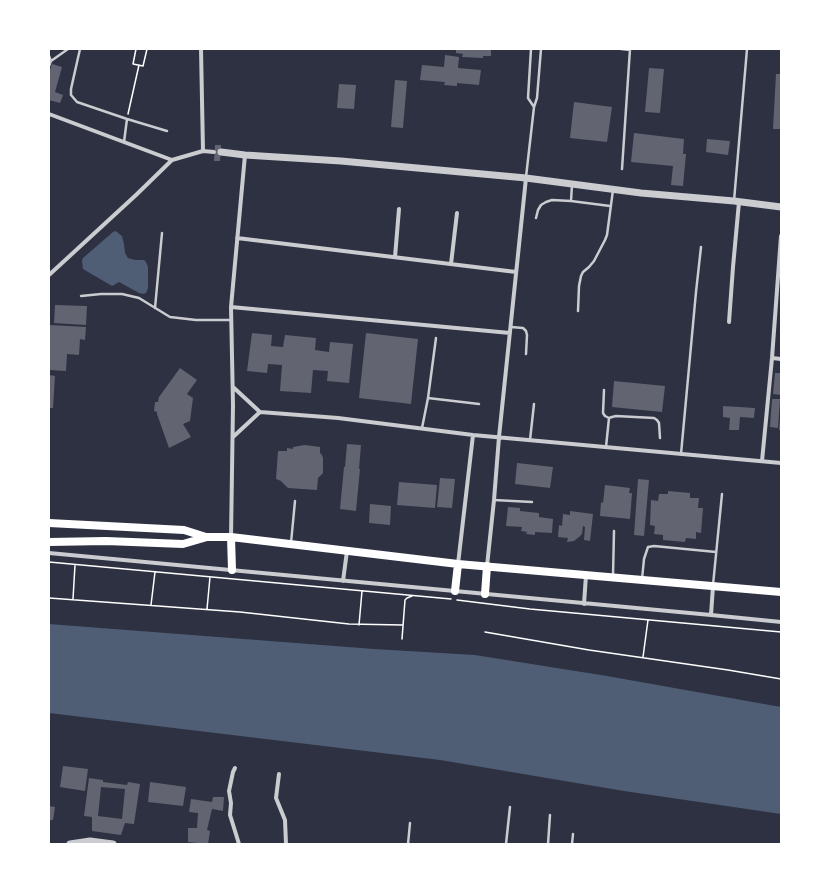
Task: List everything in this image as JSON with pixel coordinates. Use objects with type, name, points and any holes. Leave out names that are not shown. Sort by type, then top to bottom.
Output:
[{"type":"main road","points":[[49,523],[184,530],[207,537]]},
{"type":"main road","points":[[49,542],[106,541],[183,544],[207,537],[231,537],[458,564],[781,592]]},
{"type":"main road","points":[[231,537],[232,570]]},
{"type":"main road","points":[[455,591],[458,564]]},
{"type":"main road","points":[[485,594],[487,566]]},
{"type":"street","points":[[201,49],[203,151]]},
{"type":"street","points":[[49,114],[172,160]]},
{"type":"street","points":[[49,275],[172,160],[203,151],[340,161],[526,178],[781,207]]},
{"type":"street","points":[[231,537],[233,437],[231,306],[245,155]]},
{"type":"street","points":[[487,566],[526,178]]},
{"type":"street","points":[[729,322],[737,202]]},
{"type":"street","points":[[395,257],[399,209]]},
{"type":"street","points":[[451,264],[457,213]]},
{"type":"street","points":[[762,462],[780,272],[781,236]]},
{"type":"street","points":[[237,238],[516,272]]},
{"type":"street","points":[[231,306],[510,332]]},
{"type":"street","points":[[772,358],[781,359]]},
{"type":"street","points":[[232,387],[260,412],[338,418],[473,436],[499,437],[681,455],[781,463]]},
{"type":"street","points":[[233,437],[260,412]]},
{"type":"street","points":[[458,564],[473,436]]},
{"type":"street","points":[[343,581],[347,551]]},
{"type":"street","points":[[49,553],[781,622]]},
{"type":"street","points":[[584,604],[586,575]]},
{"type":"street","points":[[711,615],[713,586]]},
{"type":"street","points":[[235,768],[229,791],[231,803],[230,816],[236,830],[239,844]]},
{"type":"street","points":[[278,774],[276,798],[285,820],[286,844]]},
{"type":"street","points":[[70,844],[90,841],[113,844]]},
{"type":"lane","points":[[49,66],[51,61],[68,49]]},
{"type":"lane","points":[[80,49],[71,89],[71,95],[77,102],[167,131]]},
{"type":"lane","points":[[531,49],[528,98],[534,106]]},
{"type":"lane","points":[[526,178],[542,49]]},
{"type":"lane","points":[[621,49],[630,50],[622,169]]},
{"type":"lane","points":[[737,202],[747,49]]},
{"type":"lane","points":[[49,56],[51,61]]},
{"type":"lane","points":[[124,143],[127,119]]},
{"type":"lane","points":[[571,201],[572,184]]},
{"type":"lane","points":[[578,311],[581,276],[594,261],[605,240],[613,189]]},
{"type":"lane","points":[[536,218],[541,205],[552,200],[610,206]]},
{"type":"lane","points":[[154,308],[162,233]]},
{"type":"lane","points":[[681,455],[696,292],[702,247]]},
{"type":"lane","points":[[81,296],[122,294],[139,298],[170,317],[196,320],[231,320]]},
{"type":"lane","points":[[511,327],[523,328],[526,331],[526,354]]},
{"type":"lane","points":[[422,429],[428,398],[436,338]]},
{"type":"lane","points":[[604,390],[603,413],[605,416],[609,418],[616,416],[654,418],[659,423],[660,438]]},
{"type":"lane","points":[[428,398],[479,404]]},
{"type":"lane","points":[[530,440],[534,404]]},
{"type":"lane","points":[[606,448],[609,418]]},
{"type":"lane","points":[[713,586],[722,494]]},
{"type":"lane","points":[[494,500],[532,502]]},
{"type":"lane","points":[[291,544],[294,501]]},
{"type":"lane","points":[[612,577],[614,530]]},
{"type":"lane","points":[[642,580],[644,559],[648,547],[654,546],[716,552]]},
{"type":"lane","points":[[506,844],[510,807]]},
{"type":"lane","points":[[548,844],[550,815]]},
{"type":"lane","points":[[408,844],[410,823]]},
{"type":"lane","points":[[572,844],[573,834]]},
{"type":"path","points":[[136,49],[133,64],[143,66],[146,49]]},
{"type":"path","points":[[127,119],[138,65]]},
{"type":"path","points":[[49,562],[413,595],[648,620],[781,632]]},
{"type":"path","points":[[73,600],[75,564]]},
{"type":"path","points":[[151,605],[155,572]]},
{"type":"path","points":[[207,610],[210,577]]},
{"type":"path","points":[[359,625],[362,591]]},
{"type":"path","points":[[402,639],[405,600],[413,595]]},
{"type":"path","points":[[49,598],[240,612],[359,625],[403,625]]},
{"type":"path","points":[[643,658],[648,620]]},
{"type":"path","points":[[484,632],[589,650],[781,679]]},
{"type":"water","points":[[115,231],[122,236],[125,253],[128,258],[144,260],[146,262],[148,267],[148,288],[146,293],[139,293],[119,282],[112,286],[83,269],[83,258]]},
{"type":"water","points":[[49,624],[374,649],[475,655],[607,676],[781,707],[781,814],[624,791],[440,760],[49,713]]},
{"type":"building","points":[[456,49],[491,49],[491,56],[483,56],[483,58],[462,57],[463,54],[456,53]]},
{"type":"building","points":[[445,55],[459,57],[458,68],[481,70],[479,85],[457,83],[457,86],[444,85],[445,82],[420,80],[422,65],[444,67]]},
{"type":"building","points":[[52,64],[62,67],[55,92],[63,95],[60,103],[49,100],[49,73]]},
{"type":"building","points":[[649,68],[664,69],[660,113],[645,112]]},
{"type":"building","points":[[776,74],[781,74],[781,129],[773,129]]},
{"type":"building","points":[[395,80],[407,81],[403,128],[391,127]]},
{"type":"building","points":[[339,84],[356,85],[354,109],[337,108]]},
{"type":"building","points":[[574,102],[612,107],[607,142],[570,138]]},
{"type":"building","points":[[634,133],[684,139],[683,154],[686,154],[683,186],[671,185],[673,166],[631,162]]},
{"type":"building","points":[[707,139],[730,141],[728,155],[706,152]]},
{"type":"building","points":[[215,145],[221,145],[220,161],[214,161]]},
{"type":"building","points":[[55,305],[87,306],[86,325],[54,323]]},
{"type":"building","points":[[49,325],[86,327],[85,340],[80,339],[79,355],[67,354],[66,371],[49,370]]},
{"type":"building","points":[[252,333],[272,335],[271,346],[283,347],[285,335],[316,338],[315,350],[329,352],[330,342],[353,344],[349,383],[327,381],[328,371],[313,370],[311,393],[280,391],[282,365],[268,364],[267,373],[247,371]]},
{"type":"building","points":[[366,333],[418,339],[411,404],[359,398]]},
{"type":"building","points":[[180,368],[197,380],[187,394],[193,398],[190,421],[183,424],[191,437],[169,448],[157,412],[154,411],[155,402],[158,402],[159,397]]},
{"type":"building","points":[[775,373],[781,373],[781,395],[773,394]]},
{"type":"building","points":[[49,375],[55,376],[53,408],[49,408]]},
{"type":"building","points":[[614,381],[665,386],[662,412],[612,407]]},
{"type":"building","points":[[772,399],[780,399],[778,428],[770,427]]},
{"type":"building","points":[[723,406],[755,408],[754,418],[740,417],[739,430],[729,430],[730,418],[723,417]]},
{"type":"building","points":[[780,418],[781,430],[779,430]]},
{"type":"building","points":[[347,444],[361,445],[356,511],[340,509]]},
{"type":"building","points":[[305,445],[320,447],[320,453],[323,458],[323,473],[318,478],[317,490],[288,488],[281,481],[276,479],[278,451],[287,451],[287,448],[293,449],[293,447]]},
{"type":"building","points":[[517,463],[553,467],[550,488],[515,484]]},
{"type":"building","points":[[440,478],[455,479],[452,508],[437,507]]},
{"type":"building","points":[[638,479],[649,480],[644,536],[634,535]]},
{"type":"building","points":[[399,482],[437,485],[435,508],[397,505]]},
{"type":"building","points":[[605,485],[630,488],[629,493],[632,493],[630,519],[600,516],[601,502],[603,503]]},
{"type":"building","points":[[668,491],[690,493],[690,498],[699,498],[698,508],[703,508],[701,533],[696,532],[696,539],[686,538],[685,542],[663,540],[663,535],[654,534],[655,526],[650,525],[651,500],[658,501],[659,494],[668,494]]},
{"type":"building","points":[[370,504],[391,506],[390,525],[369,523]]},
{"type":"building","points":[[508,507],[520,508],[520,511],[539,513],[539,517],[553,519],[552,533],[535,532],[535,535],[526,534],[527,532],[521,531],[522,527],[506,526]]},
{"type":"building","points":[[570,511],[593,514],[590,541],[584,540],[585,527],[583,526],[582,534],[574,541],[567,542],[568,538],[558,537],[559,525],[562,526],[563,514],[570,515]]},
{"type":"building","points":[[63,766],[88,769],[85,791],[60,787]]},
{"type":"building","points":[[89,778],[103,780],[103,782],[127,785],[128,782],[140,784],[134,824],[125,823],[121,835],[92,831],[92,817],[84,816]],"holes":[[[101,787],[125,789],[122,819],[98,816]]]},
{"type":"building","points":[[150,782],[186,787],[183,806],[148,802]]},
{"type":"building","points":[[213,797],[224,797],[223,811],[212,809],[207,830],[210,831],[208,844],[188,842],[188,828],[197,828],[198,813],[189,812],[191,799],[212,802]]},
{"type":"building","points":[[49,806],[55,807],[53,820],[49,820]]}]
